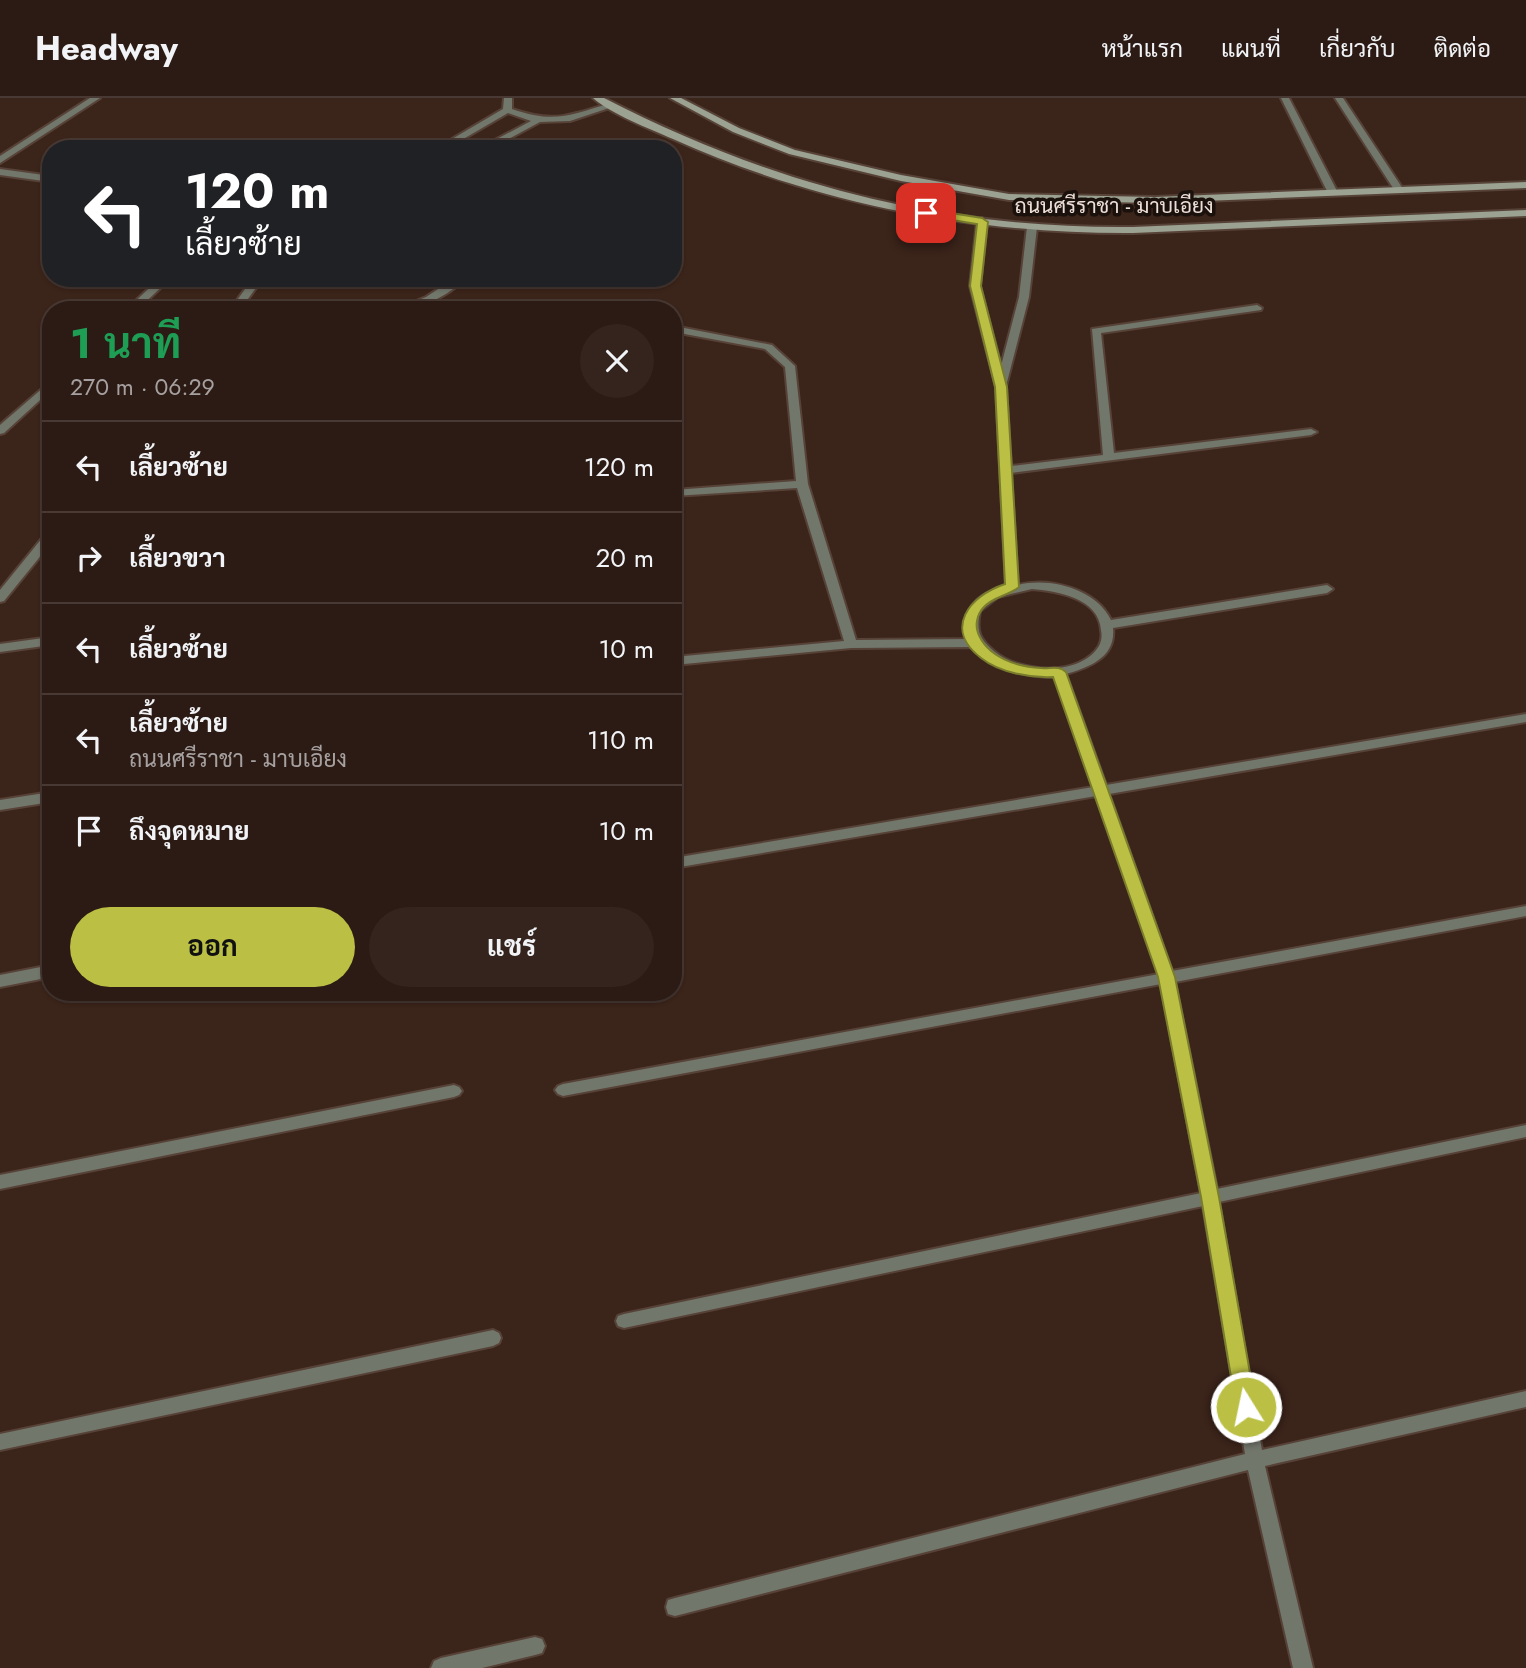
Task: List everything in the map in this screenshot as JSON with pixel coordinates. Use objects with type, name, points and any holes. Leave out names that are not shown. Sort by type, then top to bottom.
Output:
[{"type":"main road","name":"ถนนศรีราชา - มาบเอียง","points":[[597,98],[734,160],[802,185],[891,206],[982,222],[1032,228],[1145,230],[1526,213]]},
{"type":"main road","name":"ถนนศรีราชา - มาบเอียง","points":[[674,98],[736,130],[792,152],[901,178],[988,194],[1091,200],[1526,186]]},
{"type":"street","points":[[0,160],[96,98]]},
{"type":"street","points":[[507,110],[508,98]]},
{"type":"street","points":[[1285,98],[1333,193]]},
{"type":"street","points":[[1339,98],[1398,189]]},
{"type":"street","points":[[500,140],[536,122],[563,121],[611,106]]},
{"type":"street","points":[[507,110],[536,122]]},
{"type":"street","points":[[455,140],[507,110]]},
{"type":"street","points":[[0,172],[42,178]]},
{"type":"street","points":[[982,222],[975,286],[1001,387],[1012,587]]},
{"type":"street","points":[[1001,387],[1024,297],[1032,228]]},
{"type":"street","points":[[141,301],[156,287]]},
{"type":"street","points":[[424,301],[448,287]]},
{"type":"street","points":[[1109,458],[1096,331],[1257,308]]},
{"type":"street","points":[[682,330],[768,347],[790,366],[802,484],[851,645]]},
{"type":"street","points":[[0,431],[42,392]]},
{"type":"street","points":[[1007,470],[1311,432]]},
{"type":"street","points":[[682,492],[802,484]]},
{"type":"street","points":[[0,598],[42,546]]},
{"type":"street","points":[[1052,586],[1088,601],[1100,612],[1107,625],[1108,638],[1103,650],[1077,668],[1039,673],[1001,664],[985,654],[975,643],[969,629],[971,615],[980,603],[993,593],[1012,587],[1052,586]]},
{"type":"street","points":[[1107,625],[1327,589]]},
{"type":"street","points":[[0,648],[42,642]]},
{"type":"street","points":[[682,660],[851,645],[975,643]]},
{"type":"street","points":[[1059,672],[1167,977],[1210,1197],[1255,1460],[1303,1668]]},
{"type":"street","points":[[682,862],[1526,718]]},
{"type":"street","points":[[0,805],[42,798]]},
{"type":"street","points":[[563,1090],[1526,911]]},
{"type":"street","points":[[0,981],[42,973]]},
{"type":"street","points":[[0,1182],[454,1091]]},
{"type":"street","points":[[624,1321],[1526,1131]]},
{"type":"street","points":[[0,1442],[493,1338]]},
{"type":"street","points":[[675,1607],[1255,1460],[1526,1399]]},
{"type":"street","points":[[441,1668],[535,1646]]},
{"type":"route","points":[[926,213],[982,222],[975,286],[1001,387],[1012,587],[993,593],[980,603],[971,615],[969,629],[975,643],[985,654],[1001,664],[1039,673],[1059,672],[1167,977],[1210,1197],[1246,1407]]}]
